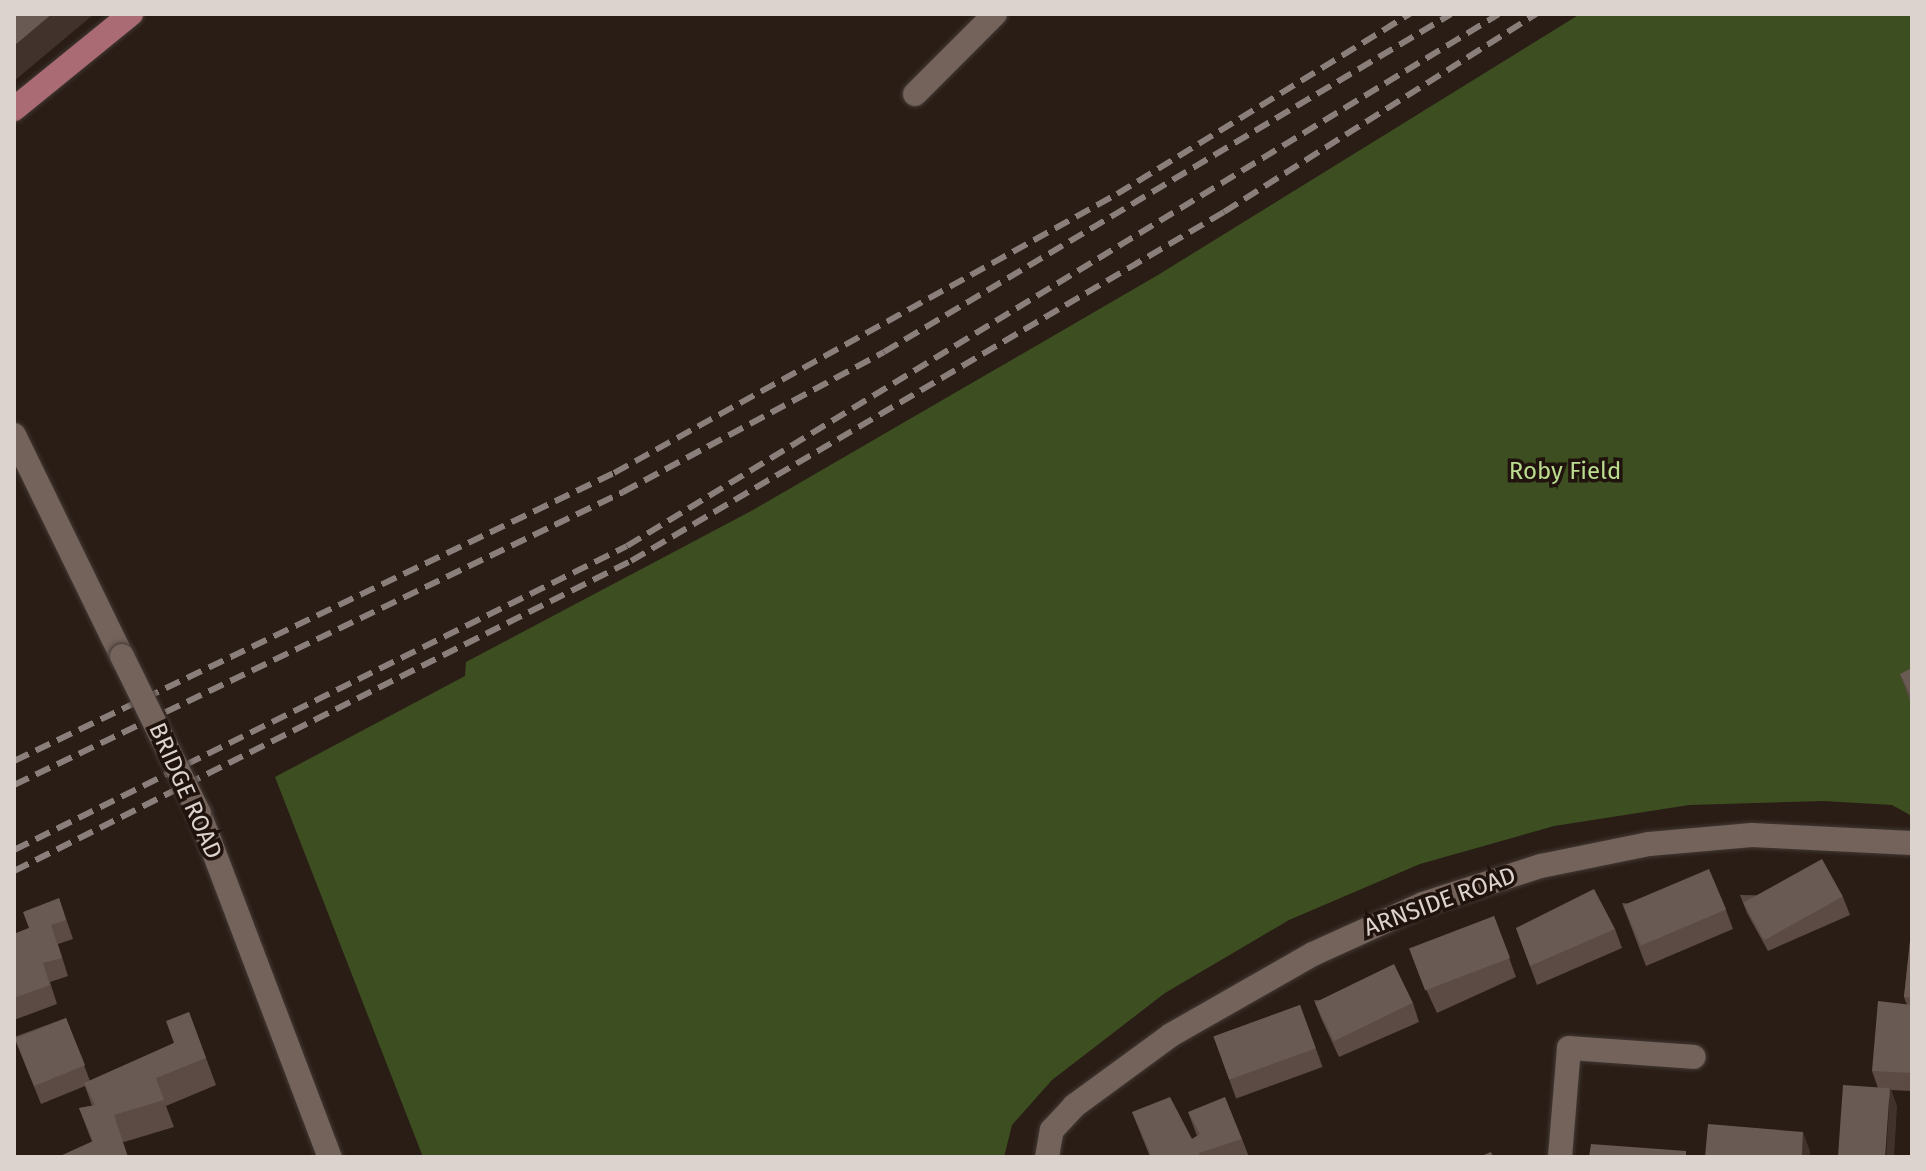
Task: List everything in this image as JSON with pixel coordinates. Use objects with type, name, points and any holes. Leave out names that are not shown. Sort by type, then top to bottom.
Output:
[{"type":"main road","points":[[14,109],[131,14]]},
{"type":"street","points":[[915,94],[995,14]]},
{"type":"street","name":"BRIDGE ROAD","points":[[14,435],[199,813],[330,1157]]},
{"type":"street","name":"ARNSIDE ROAD","points":[[1047,1157],[1052,1130],[1074,1106],[1159,1043],[1300,960],[1423,904],[1541,866],[1649,844],[1779,835],[1912,843]]},
{"type":"street","points":[[1560,1157],[1569,1048],[1694,1057]]},
{"type":"green space","name":"Roby Field","points":[[1580,14],[1912,14],[1912,816],[1892,805],[1824,801],[1689,805],[1554,826],[1420,864],[1289,920],[1165,993],[1052,1080],[1012,1125],[1004,1157],[423,1157],[275,777],[465,676],[466,662],[753,510],[1158,275]]},
{"type":"building","points":[[14,14],[52,14],[14,46]]},
{"type":"building","points":[[1912,668],[1912,698],[1900,674]]},
{"type":"building","points":[[1822,859],[1843,897],[1764,940],[1743,903]]},
{"type":"building","points":[[1709,869],[1726,910],[1641,946],[1623,905]]},
{"type":"building","points":[[1594,889],[1615,929],[1530,966],[1516,928]]},
{"type":"building","points":[[59,898],[66,920],[51,925],[62,958],[43,963],[50,985],[14,998],[14,934],[29,928],[23,912]]},
{"type":"building","points":[[1494,916],[1510,958],[1425,991],[1409,949]]},
{"type":"building","points":[[1912,923],[1912,997],[1904,997]]},
{"type":"building","points":[[1394,964],[1413,1003],[1334,1041],[1315,1003]]},
{"type":"building","points":[[1878,1001],[1912,1005],[1912,1073],[1872,1071]]},
{"type":"building","points":[[1300,1005],[1316,1048],[1229,1080],[1214,1036]]},
{"type":"building","points":[[189,1012],[206,1058],[156,1078],[164,1100],[114,1115],[128,1157],[58,1157],[93,1141],[79,1108],[95,1105],[84,1083],[174,1043],[166,1021]]},
{"type":"building","points":[[66,1018],[85,1065],[34,1086],[15,1039]]},
{"type":"building","points":[[1843,1085],[1890,1088],[1885,1157],[1838,1157]]},
{"type":"building","points":[[1170,1097],[1192,1139],[1200,1134],[1188,1112],[1225,1097],[1242,1139],[1199,1153],[1200,1157],[1152,1157],[1132,1112]]},
{"type":"building","points":[[1708,1124],[1803,1132],[1802,1157],[1705,1157]]},
{"type":"building","points":[[1591,1144],[1686,1151],[1686,1157],[1589,1157]]},
{"type":"railway","points":[[14,761],[614,473],[1117,194],[1410,14]]},
{"type":"railway","points":[[14,785],[623,492],[884,352],[1451,14]]},
{"type":"railway","points":[[14,850],[627,546],[1499,14]]},
{"type":"railway","points":[[14,871],[631,561],[1224,212],[1536,14]]}]
